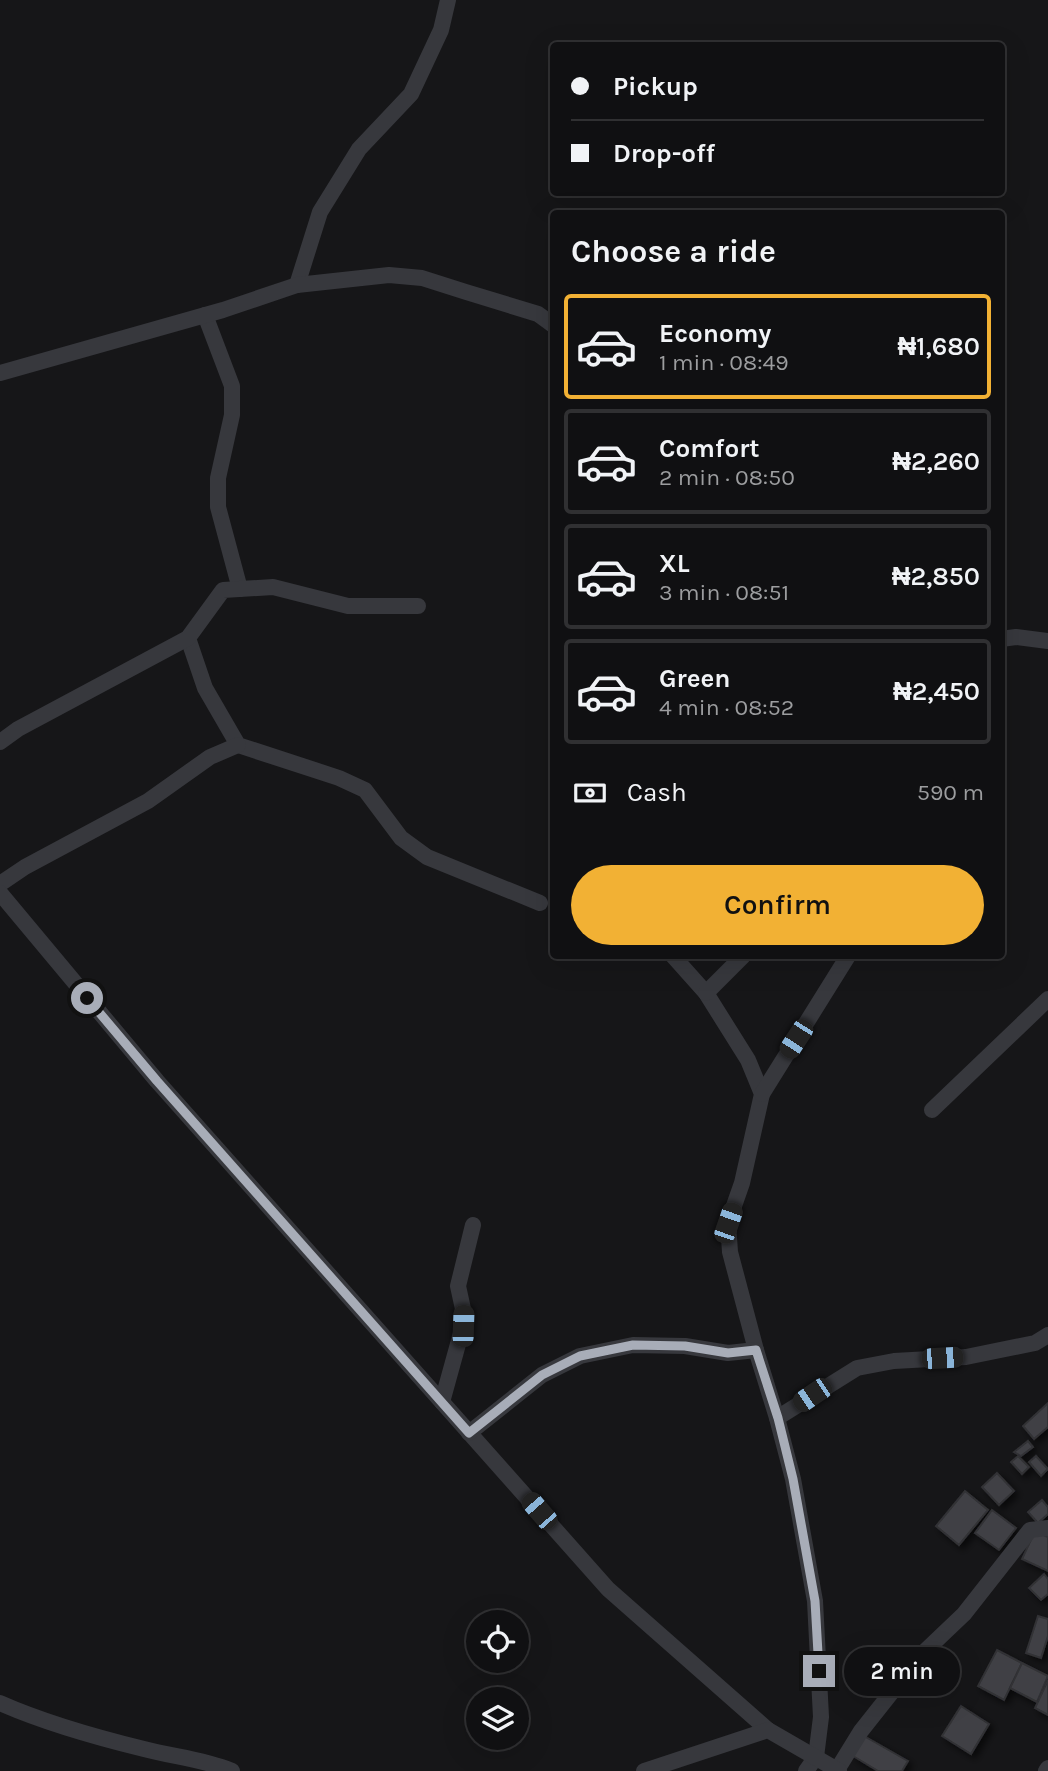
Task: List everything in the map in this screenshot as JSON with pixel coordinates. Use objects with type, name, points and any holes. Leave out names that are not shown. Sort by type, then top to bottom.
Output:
[{"type":"street","points":[[298,285],[320,212],[359,149],[411,94],[441,30],[448,0]]},
{"type":"street","points":[[0,373],[205,315],[298,285],[390,275],[422,278],[538,314],[550,323]]},
{"type":"street","points":[[205,315],[232,386],[232,415],[218,478],[218,507],[240,589]]},
{"type":"street","points":[[0,742],[18,729],[188,638],[223,590],[273,587],[348,606],[418,606]]},
{"type":"street","points":[[188,638],[205,688],[238,745]]},
{"type":"street","points":[[1005,639],[1048,642]]},
{"type":"street","points":[[0,884],[25,867],[148,801],[210,757],[238,745],[339,778],[365,790],[401,838],[427,857],[540,903]]},
{"type":"street","points":[[0,893],[157,1081],[608,1589],[768,1730],[838,1770],[861,1731],[922,1654],[964,1614],[1030,1530],[1048,1528]]},
{"type":"street","points":[[676,959],[706,993],[748,1060],[762,1094]]},
{"type":"street","points":[[706,993],[740,959]]},
{"type":"street","points":[[806,1771],[816,1757],[821,1717],[815,1601],[793,1479],[730,1252],[728,1223],[741,1183],[762,1094],[846,959]]},
{"type":"street","points":[[932,1110],[1048,999]]},
{"type":"street","points":[[442,1402],[463,1326],[463,1309],[458,1286],[473,1225]]},
{"type":"street","points":[[778,1418],[857,1368],[894,1361],[966,1357],[1035,1343],[1048,1335]]},
{"type":"street","points":[[469,1433],[542,1375],[580,1356],[633,1345],[685,1346],[728,1353],[756,1350]]},
{"type":"street","points":[[0,1703],[26,1714],[144,1750],[208,1762],[232,1771]]},
{"type":"street","points":[[644,1771],[768,1730]]},
{"type":"building","points":[[1048,1403],[1048,1427],[1034,1439],[1023,1426]]},
{"type":"building","points":[[1028,1441],[1033,1447],[1021,1456],[1014,1452]]},
{"type":"building","points":[[1018,1456],[1029,1467],[1022,1474],[1011,1462]]},
{"type":"building","points":[[1036,1456],[1048,1469],[1041,1476],[1029,1462]]},
{"type":"building","points":[[997,1473],[1014,1491],[999,1505],[982,1487]]},
{"type":"building","points":[[965,1491],[988,1510],[959,1545],[936,1526]]},
{"type":"building","points":[[1042,1500],[1048,1507],[1048,1514],[1038,1523],[1028,1512]]},
{"type":"building","points":[[992,1510],[1016,1528],[999,1550],[975,1533]]},
{"type":"building","points":[[1035,1531],[1048,1537],[1048,1571],[1022,1559]]},
{"type":"building","points":[[1044,1574],[1048,1579],[1048,1594],[1041,1600],[1029,1588]]},
{"type":"building","points":[[1038,1616],[1048,1619],[1048,1636],[1041,1658],[1026,1653]]},
{"type":"building","points":[[997,1650],[1022,1663],[1004,1700],[978,1686]]},
{"type":"building","points":[[1022,1663],[1048,1676],[1037,1702],[1010,1688]]},
{"type":"building","points":[[1048,1680],[1048,1715],[1035,1708]]},
{"type":"building","points":[[961,1706],[989,1724],[971,1754],[942,1736]]},
{"type":"building","points":[[864,1736],[908,1761],[902,1771],[878,1771],[853,1756]]},
{"type":"route","points":[[87,998],[157,1081],[469,1433],[542,1375],[580,1356],[633,1345],[685,1346],[728,1353],[756,1350],[778,1418],[793,1479],[815,1601],[819,1671]]}]
